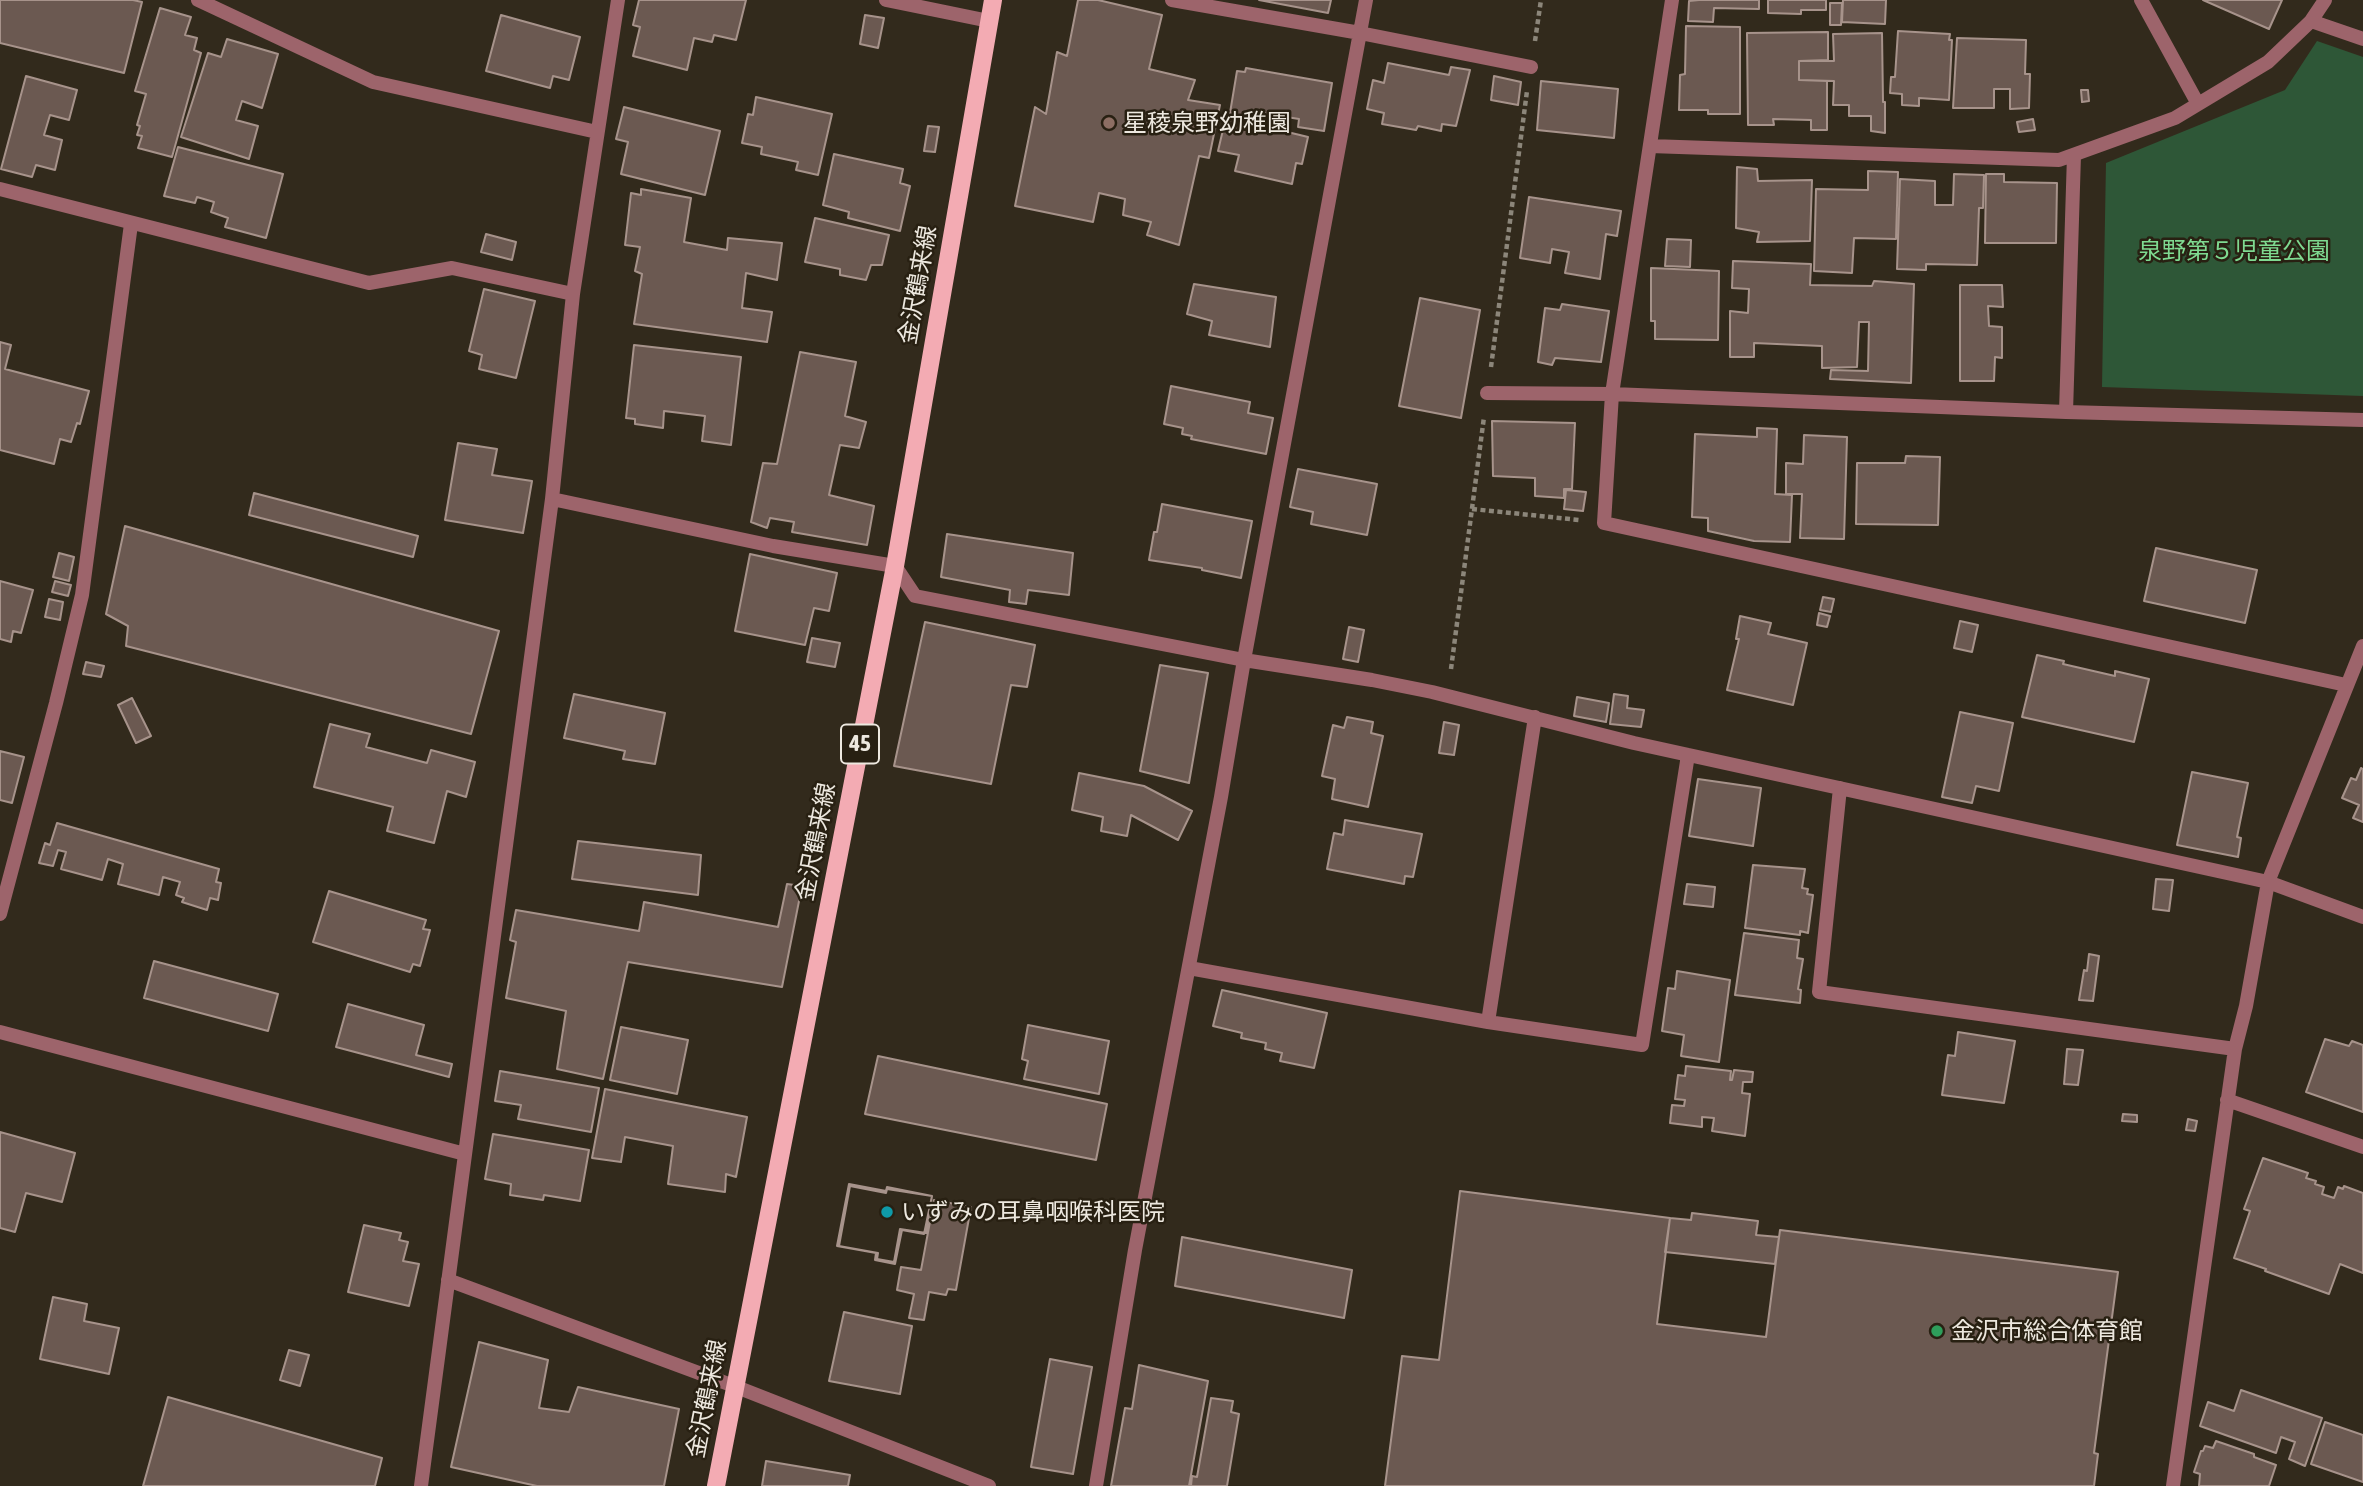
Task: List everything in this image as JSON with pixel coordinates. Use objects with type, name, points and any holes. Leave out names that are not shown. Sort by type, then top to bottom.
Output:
[{"type":"main road","name":"金沢鶴来線","points":[[716,1486],[895,566],[993,0]]},
{"type":"street","points":[[198,0],[373,82],[597,132]]},
{"type":"street","points":[[421,1486],[552,499],[573,294],[618,0]]},
{"type":"street","points":[[886,0],[989,21]]},
{"type":"street","points":[[1172,0],[1531,67]]},
{"type":"street","points":[[1096,1486],[1135,1250],[1221,797],[1366,0]]},
{"type":"street","points":[[1672,0],[1612,394],[1604,523],[2346,685]]},
{"type":"street","points":[[2141,0],[2198,104]]},
{"type":"street","points":[[1650,146],[2059,160],[2175,118],[2268,62],[2311,21],[2325,0]]},
{"type":"street","points":[[2311,21],[2363,39]]},
{"type":"street","points":[[2066,412],[2074,155]]},
{"type":"street","points":[[0,189],[369,283],[452,268],[573,294]]},
{"type":"street","points":[[0,915],[82,595],[131,224]]},
{"type":"street","points":[[1488,393],[1612,394],[2066,412],[2363,420]]},
{"type":"street","points":[[552,499],[773,546],[895,566],[915,596],[1244,660],[1371,680],[1688,755],[2268,883],[2363,917]]},
{"type":"street","points":[[2173,1486],[2235,1049],[2246,1006],[2268,883],[2363,646]]},
{"type":"street","points":[[1488,1022],[1535,717]]},
{"type":"street","points":[[1189,968],[1488,1022],[1642,1045],[1688,755]]},
{"type":"street","points":[[1840,788],[1819,992],[2235,1049]]},
{"type":"street","points":[[0,1032],[465,1154]]},
{"type":"street","points":[[2227,1100],[2363,1147]]},
{"type":"street","points":[[448,1280],[734,1386],[989,1486]]},
{"type":"path","points":[[1531,67],[1541,0]]},
{"type":"path","points":[[1472,509],[1604,523]]},
{"type":"green space","name":"泉野第５児童公園","points":[[2317,41],[2363,57],[2363,396],[2102,387],[2106,163],[2285,90]]},
{"type":"building","points":[[0,0],[142,2],[124,73],[0,43]]},
{"type":"building","points":[[639,0],[746,0],[736,40],[714,35],[712,42],[694,38],[687,70],[633,56],[640,27],[633,25]]},
{"type":"building","points":[[1078,0],[1098,0],[1162,15],[1149,69],[1195,80],[1188,100],[1220,105],[1209,158],[1199,156],[1179,245],[1147,235],[1151,222],[1123,215],[1125,199],[1099,193],[1093,222],[1015,206],[1035,107],[1046,114],[1057,52],[1067,56]]},
{"type":"building","points":[[1259,0],[1331,0],[1328,13]]},
{"type":"building","points":[[1759,0],[1759,9],[1714,8],[1713,22],[1688,21],[1689,1]]},
{"type":"building","points":[[1768,0],[1826,0],[1826,10],[1801,10],[1801,14],[1768,13]]},
{"type":"building","points":[[1843,0],[1886,0],[1885,24],[1842,22]]},
{"type":"building","points":[[2203,0],[2282,0],[2269,29]]},
{"type":"building","points":[[1830,3],[1842,3],[1841,25],[1830,25]]},
{"type":"building","points":[[160,8],[191,17],[185,35],[197,38],[194,50],[201,53],[172,157],[138,148],[142,136],[137,135],[140,126],[137,125],[146,94],[135,91]]},
{"type":"building","points":[[501,15],[580,37],[569,80],[553,76],[550,88],[486,71]]},
{"type":"building","points":[[865,15],[884,18],[878,48],[860,44]]},
{"type":"building","points":[[1686,26],[1740,27],[1740,114],[1679,110],[1680,75],[1685,74]]},
{"type":"building","points":[[1898,31],[1950,34],[1949,100],[1919,98],[1919,106],[1902,105],[1902,94],[1890,93],[1891,77],[1895,77]]},
{"type":"building","points":[[1828,32],[1828,60],[1799,61],[1799,80],[1827,81],[1827,130],[1811,130],[1811,120],[1773,119],[1774,125],[1748,125],[1747,33]]},
{"type":"building","points":[[1882,33],[1885,133],[1871,131],[1871,116],[1849,116],[1849,105],[1833,105],[1834,81],[1799,80],[1799,61],[1834,61],[1833,34]]},
{"type":"building","points":[[1957,38],[2026,40],[2025,74],[2030,74],[2029,108],[2010,109],[2010,89],[1994,89],[1994,108],[1953,108]]},
{"type":"building","points":[[227,39],[278,54],[262,108],[242,101],[236,120],[258,126],[249,159],[181,137],[208,53],[221,57]]},
{"type":"building","points":[[1388,63],[1449,75],[1451,67],[1470,70],[1456,126],[1442,124],[1441,131],[1418,126],[1416,130],[1382,124],[1384,113],[1367,109],[1373,80],[1384,83]]},
{"type":"building","points":[[1246,68],[1332,83],[1324,131],[1298,127],[1299,119],[1249,111],[1248,117],[1230,113],[1237,71],[1245,72]]},
{"type":"building","points":[[26,76],[77,90],[69,120],[50,115],[44,135],[62,140],[55,170],[36,165],[32,177],[1,169]]},
{"type":"building","points":[[1494,76],[1521,82],[1518,105],[1491,100]]},
{"type":"building","points":[[1541,81],[1618,89],[1614,138],[1537,130]]},
{"type":"building","points":[[2081,90],[2088,90],[2089,101],[2082,102]]},
{"type":"building","points":[[756,97],[832,114],[818,175],[796,170],[798,162],[761,154],[762,147],[742,143],[748,114],[753,115]]},
{"type":"building","points":[[624,107],[720,131],[705,195],[621,174],[628,142],[616,139]]},
{"type":"building","points":[[1226,117],[1308,137],[1302,164],[1296,163],[1292,184],[1235,171],[1239,155],[1218,151]]},
{"type":"building","points":[[2033,119],[2035,130],[2019,132],[2017,122]]},
{"type":"building","points":[[928,126],[939,127],[935,152],[924,151]]},
{"type":"building","points":[[178,147],[283,174],[266,238],[225,227],[228,218],[211,212],[214,202],[197,197],[195,203],[164,196]]},
{"type":"building","points":[[834,154],[903,169],[900,183],[910,186],[900,231],[848,218],[849,212],[823,205]]},
{"type":"building","points":[[1737,167],[1757,169],[1758,181],[1812,180],[1810,241],[1757,242],[1759,232],[1736,228]]},
{"type":"building","points":[[1868,171],[1898,172],[1896,239],[1854,238],[1852,273],[1814,271],[1816,189],[1868,190]]},
{"type":"building","points":[[1954,174],[1984,175],[1983,208],[1979,208],[1977,265],[1926,264],[1926,270],[1897,269],[1900,179],[1935,181],[1935,205],[1953,205]]},
{"type":"building","points":[[1986,174],[2004,174],[2004,182],[2057,183],[2056,243],[1985,243]]},
{"type":"building","points":[[641,189],[691,198],[684,242],[727,250],[728,238],[782,243],[777,280],[746,273],[742,308],[772,312],[767,342],[634,324],[642,274],[635,271],[640,247],[625,245],[631,193],[641,195]]},
{"type":"building","points":[[1529,197],[1621,211],[1617,236],[1606,234],[1600,279],[1565,273],[1569,252],[1552,249],[1550,263],[1520,258]]},
{"type":"building","points":[[815,218],[889,235],[882,265],[871,265],[866,280],[840,275],[840,269],[805,262]]},
{"type":"building","points":[[486,234],[516,242],[512,260],[481,252]]},
{"type":"building","points":[[1667,239],[1691,240],[1690,267],[1665,266]]},
{"type":"building","points":[[1733,261],[1811,264],[1810,285],[1872,286],[1874,281],[1914,284],[1911,383],[1830,379],[1831,370],[1868,371],[1869,322],[1859,322],[1857,367],[1822,368],[1822,346],[1754,343],[1754,357],[1730,357],[1730,311],[1748,313],[1749,289],[1732,288]]},
{"type":"building","points":[[1651,268],[1719,271],[1718,340],[1655,339],[1655,321],[1651,321]]},
{"type":"building","points":[[1194,284],[1276,297],[1270,347],[1209,335],[1212,321],[1187,314]]},
{"type":"building","points":[[1960,285],[2002,285],[2003,307],[1988,306],[1989,326],[2002,327],[2002,358],[1995,357],[1994,381],[1960,381]]},
{"type":"building","points":[[484,289],[535,301],[516,378],[479,369],[482,355],[469,351]]},
{"type":"building","points":[[1420,298],[1480,310],[1461,418],[1399,406]]},
{"type":"building","points":[[1562,304],[1609,311],[1601,362],[1555,358],[1552,365],[1538,362],[1545,308],[1560,310]]},
{"type":"building","points":[[0,342],[11,345],[5,369],[89,391],[80,424],[77,423],[71,442],[60,439],[54,464],[0,450]]},
{"type":"building","points":[[634,345],[741,357],[731,445],[702,441],[705,416],[664,411],[663,428],[635,424],[635,419],[626,418]]},
{"type":"building","points":[[800,352],[856,362],[845,416],[866,422],[859,448],[840,445],[829,495],[874,506],[867,545],[792,532],[794,522],[770,518],[767,528],[751,522],[763,463],[777,464]]},
{"type":"building","points":[[1171,386],[1250,402],[1248,413],[1273,418],[1266,454],[1191,439],[1192,436],[1182,434],[1183,428],[1164,424]]},
{"type":"building","points":[[1492,421],[1575,423],[1572,489],[1564,489],[1564,498],[1535,496],[1535,478],[1493,476]]},
{"type":"building","points":[[1757,428],[1777,429],[1775,494],[1792,495],[1790,542],[1754,541],[1708,531],[1708,518],[1692,517],[1695,434],[1757,437]]},
{"type":"building","points":[[1804,435],[1847,437],[1844,539],[1800,538],[1802,494],[1786,494],[1786,463],[1803,464]]},
{"type":"building","points":[[458,443],[497,449],[492,475],[532,481],[523,533],[445,520]]},
{"type":"building","points":[[1906,456],[1940,457],[1938,525],[1856,524],[1857,463],[1905,463]]},
{"type":"building","points":[[1298,469],[1377,484],[1367,535],[1311,524],[1313,512],[1290,507]]},
{"type":"building","points":[[1566,490],[1586,492],[1583,511],[1564,509]]},
{"type":"building","points":[[254,493],[418,536],[413,557],[249,515]]},
{"type":"building","points":[[1162,504],[1252,521],[1241,578],[1202,568],[1149,560]]},
{"type":"building","points":[[125,526],[499,631],[471,734],[126,646],[128,626],[106,614]]},
{"type":"building","points":[[947,534],[1073,553],[1069,595],[1028,590],[1026,604],[1009,602],[1010,590],[941,577]]},
{"type":"building","points":[[2156,548],[2257,570],[2245,623],[2144,601]]},
{"type":"building","points":[[59,553],[74,557],[69,581],[53,577]]},
{"type":"building","points":[[750,554],[837,573],[829,611],[814,608],[805,645],[735,631]]},
{"type":"building","points":[[0,581],[33,590],[21,633],[13,631],[11,642],[0,639]]},
{"type":"building","points":[[55,581],[71,585],[68,596],[52,592]]},
{"type":"building","points":[[1823,597],[1834,599],[1831,612],[1820,610]]},
{"type":"building","points":[[49,599],[63,602],[60,620],[45,617]]},
{"type":"building","points":[[1819,613],[1830,616],[1827,627],[1817,625]]},
{"type":"building","points":[[1740,616],[1771,623],[1768,634],[1807,643],[1793,705],[1727,690],[1739,639],[1736,639]]},
{"type":"building","points":[[1960,621],[1978,625],[1972,652],[1954,648]]},
{"type":"building","points":[[925,622],[1035,645],[1027,687],[1011,685],[991,784],[894,766]]},
{"type":"building","points":[[1349,627],[1364,630],[1358,662],[1343,659]]},
{"type":"building","points":[[812,638],[840,643],[835,667],[807,662]]},
{"type":"building","points":[[2037,655],[2115,676],[2115,671],[2149,679],[2134,742],[2022,717]]},
{"type":"building","points":[[86,662],[104,666],[101,677],[83,674]]},
{"type":"building","points":[[1160,665],[1208,673],[1189,783],[1140,771]]},
{"type":"building","points":[[574,694],[665,713],[655,764],[623,759],[625,751],[564,738]]},
{"type":"building","points":[[1614,694],[1628,696],[1627,708],[1644,710],[1641,727],[1610,724]]},
{"type":"building","points":[[1577,697],[1609,703],[1606,722],[1574,716]]},
{"type":"building","points":[[132,698],[151,736],[136,743],[118,705]]},
{"type":"building","points":[[1960,712],[2013,723],[1999,791],[1976,786],[1972,803],[1942,797]]},
{"type":"building","points":[[1347,717],[1373,722],[1371,733],[1383,736],[1368,807],[1332,799],[1335,779],[1322,776],[1333,725],[1344,728]]},
{"type":"building","points":[[1444,722],[1459,725],[1454,755],[1439,753]]},
{"type":"building","points":[[330,724],[370,734],[366,747],[427,763],[431,750],[475,762],[466,797],[447,791],[434,843],[387,831],[393,807],[314,787]]},
{"type":"building","points":[[0,751],[24,757],[12,803],[0,800]]},
{"type":"building","points":[[2361,768],[2363,822],[2353,818],[2359,805],[2342,798],[2351,778],[2356,780]]},
{"type":"building","points":[[2192,772],[2248,783],[2237,837],[2241,838],[2238,857],[2177,845]]},
{"type":"building","points":[[1079,773],[1144,786],[1192,811],[1178,840],[1131,815],[1127,836],[1101,831],[1103,817],[1072,810]]},
{"type":"building","points":[[1698,779],[1761,788],[1753,846],[1689,836]]},
{"type":"building","points":[[1345,820],[1422,834],[1413,877],[1405,876],[1404,884],[1327,869],[1334,833],[1343,835]]},
{"type":"building","points":[[57,823],[219,869],[216,882],[221,883],[218,900],[210,898],[207,910],[182,902],[184,898],[176,895],[180,882],[163,877],[159,895],[118,884],[123,864],[108,859],[102,880],[61,869],[66,852],[58,850],[53,866],[39,863],[45,843],[50,845]]},
{"type":"building","points":[[578,841],[701,855],[698,895],[572,879]]},
{"type":"building","points":[[1753,865],[1805,869],[1802,888],[1808,889],[1807,894],[1813,895],[1808,933],[1800,931],[1800,935],[1745,928]]},
{"type":"building","points":[[2156,879],[2173,880],[2169,911],[2153,909]]},
{"type":"building","points":[[787,884],[802,886],[782,987],[628,962],[603,1079],[557,1069],[566,1011],[506,998],[516,942],[510,940],[516,910],[639,931],[644,902],[778,927]]},
{"type":"building","points":[[1687,884],[1715,887],[1713,907],[1684,904]]},
{"type":"building","points":[[329,891],[426,920],[423,929],[430,930],[420,966],[413,964],[410,972],[313,942]]},
{"type":"building","points":[[1744,933],[1799,940],[1797,958],[1803,959],[1798,989],[1801,990],[1800,1003],[1735,995]]},
{"type":"building","points":[[2089,954],[2099,956],[2093,1001],[2079,1000]]},
{"type":"building","points":[[154,961],[278,994],[268,1031],[144,998]]},
{"type":"building","points":[[1677,971],[1730,980],[1719,1062],[1681,1056],[1684,1035],[1662,1031],[1668,988],[1675,989]]},
{"type":"building","points":[[1222,990],[1327,1013],[1314,1068],[1280,1061],[1282,1053],[1265,1049],[1266,1043],[1241,1038],[1242,1033],[1213,1026]]},
{"type":"building","points":[[348,1004],[424,1025],[416,1055],[452,1064],[449,1077],[336,1047]]},
{"type":"building","points":[[1028,1025],[1109,1041],[1099,1094],[1024,1079],[1028,1061],[1022,1059]]},
{"type":"building","points":[[621,1027],[688,1040],[677,1094],[610,1080]]},
{"type":"building","points":[[1958,1032],[2015,1041],[2004,1103],[1942,1095],[1948,1055],[1955,1056]]},
{"type":"building","points":[[2325,1039],[2349,1046],[2352,1041],[2363,1045],[2363,1112],[2306,1092]]},
{"type":"building","points":[[2067,1049],[2083,1050],[2078,1085],[2064,1084]]},
{"type":"building","points":[[878,1056],[1107,1104],[1096,1160],[865,1114]]},
{"type":"building","points":[[1686,1066],[1731,1071],[1730,1080],[1734,1070],[1753,1072],[1752,1082],[1743,1082],[1742,1093],[1750,1094],[1745,1136],[1712,1131],[1714,1118],[1702,1117],[1702,1127],[1670,1123],[1672,1105],[1684,1106],[1685,1100],[1675,1099],[1678,1075],[1685,1076]]},
{"type":"building","points":[[500,1071],[599,1088],[591,1132],[518,1119],[521,1105],[495,1101]]},
{"type":"building","points":[[605,1089],[747,1117],[736,1177],[726,1174],[725,1192],[668,1184],[673,1146],[625,1137],[621,1162],[592,1158]]},
{"type":"building","points":[[2123,1114],[2137,1115],[2137,1122],[2122,1121]]},
{"type":"building","points":[[2188,1119],[2197,1121],[2195,1131],[2186,1130]]},
{"type":"building","points":[[0,1132],[75,1153],[62,1202],[26,1193],[15,1232],[0,1228]]},
{"type":"building","points":[[493,1134],[589,1150],[580,1201],[544,1195],[543,1200],[510,1195],[511,1184],[485,1179]]},
{"type":"building","points":[[2263,1158],[2308,1173],[2306,1178],[2324,1187],[2322,1194],[2334,1198],[2338,1187],[2343,1189],[2344,1186],[2363,1193],[2363,1273],[2340,1264],[2329,1294],[2234,1258],[2250,1211],[2244,1209]]},
{"type":"building","name":"いずみの耳鼻咽喉科医院","points":[[849,1184],[886,1191],[887,1187],[932,1196],[924,1234],[902,1230],[895,1264],[875,1260],[876,1253],[837,1246]]},
{"type":"building","name":"いずみの耳鼻咽喉科医院","points":[[850,1186],[886,1193],[887,1189],[932,1196],[926,1233],[900,1229],[894,1262],[877,1259],[878,1253],[839,1246]]},
{"type":"building","name":"金沢市総合体育館","points":[[1460,1191],[1670,1218],[1657,1324],[1766,1337],[1780,1230],[2118,1272],[2094,1453],[2098,1454],[2094,1486],[1385,1486],[1402,1356],[1439,1360]]},
{"type":"building","points":[[934,1200],[971,1207],[956,1290],[948,1289],[946,1295],[929,1292],[924,1320],[909,1318],[914,1294],[897,1290],[901,1267],[921,1270]]},
{"type":"building","points":[[1692,1213],[1758,1221],[1756,1235],[1779,1237],[1775,1264],[1665,1252],[1670,1218],[1691,1220]]},
{"type":"building","points":[[364,1225],[401,1233],[399,1240],[408,1242],[403,1261],[419,1264],[409,1306],[348,1292]]},
{"type":"building","points":[[1182,1237],[1352,1270],[1344,1318],[1175,1286]]},
{"type":"building","points":[[53,1297],[87,1304],[84,1321],[119,1328],[109,1374],[40,1359]]},
{"type":"building","points":[[844,1312],[912,1326],[900,1394],[829,1381]]},
{"type":"building","points":[[479,1342],[548,1360],[539,1408],[569,1412],[578,1387],[679,1409],[664,1486],[537,1486],[451,1467]]},
{"type":"building","points":[[289,1350],[309,1355],[300,1386],[280,1380]]},
{"type":"building","points":[[1050,1359],[1092,1367],[1073,1474],[1031,1467]]},
{"type":"building","points":[[1139,1365],[1208,1381],[1189,1486],[1111,1486],[1125,1408],[1132,1409]]},
{"type":"building","points":[[2241,1390],[2322,1418],[2305,1466],[2289,1459],[2295,1442],[2281,1437],[2276,1453],[2200,1426],[2208,1402],[2234,1411]]},
{"type":"building","points":[[168,1397],[382,1458],[375,1486],[143,1486]]},
{"type":"building","points":[[1211,1398],[1233,1401],[1231,1412],[1239,1414],[1227,1486],[1191,1486],[1192,1476],[1197,1477]]},
{"type":"building","points":[[2325,1422],[2363,1435],[2363,1482],[2311,1464]]},
{"type":"building","points":[[2216,1441],[2276,1465],[2269,1486],[2199,1486],[2200,1474],[2194,1472],[2201,1451],[2205,1446],[2213,1448]]},
{"type":"building","points":[[766,1461],[850,1475],[848,1486],[762,1486]]},
{"type":"place","name":"星稜泉野幼稚園","points":[[1109,123]]},
{"type":"place","name":"いずみの耳鼻咽喉科医院","points":[[887,1212]]},
{"type":"place","name":"金沢市総合体育館","points":[[1937,1331]]}]
